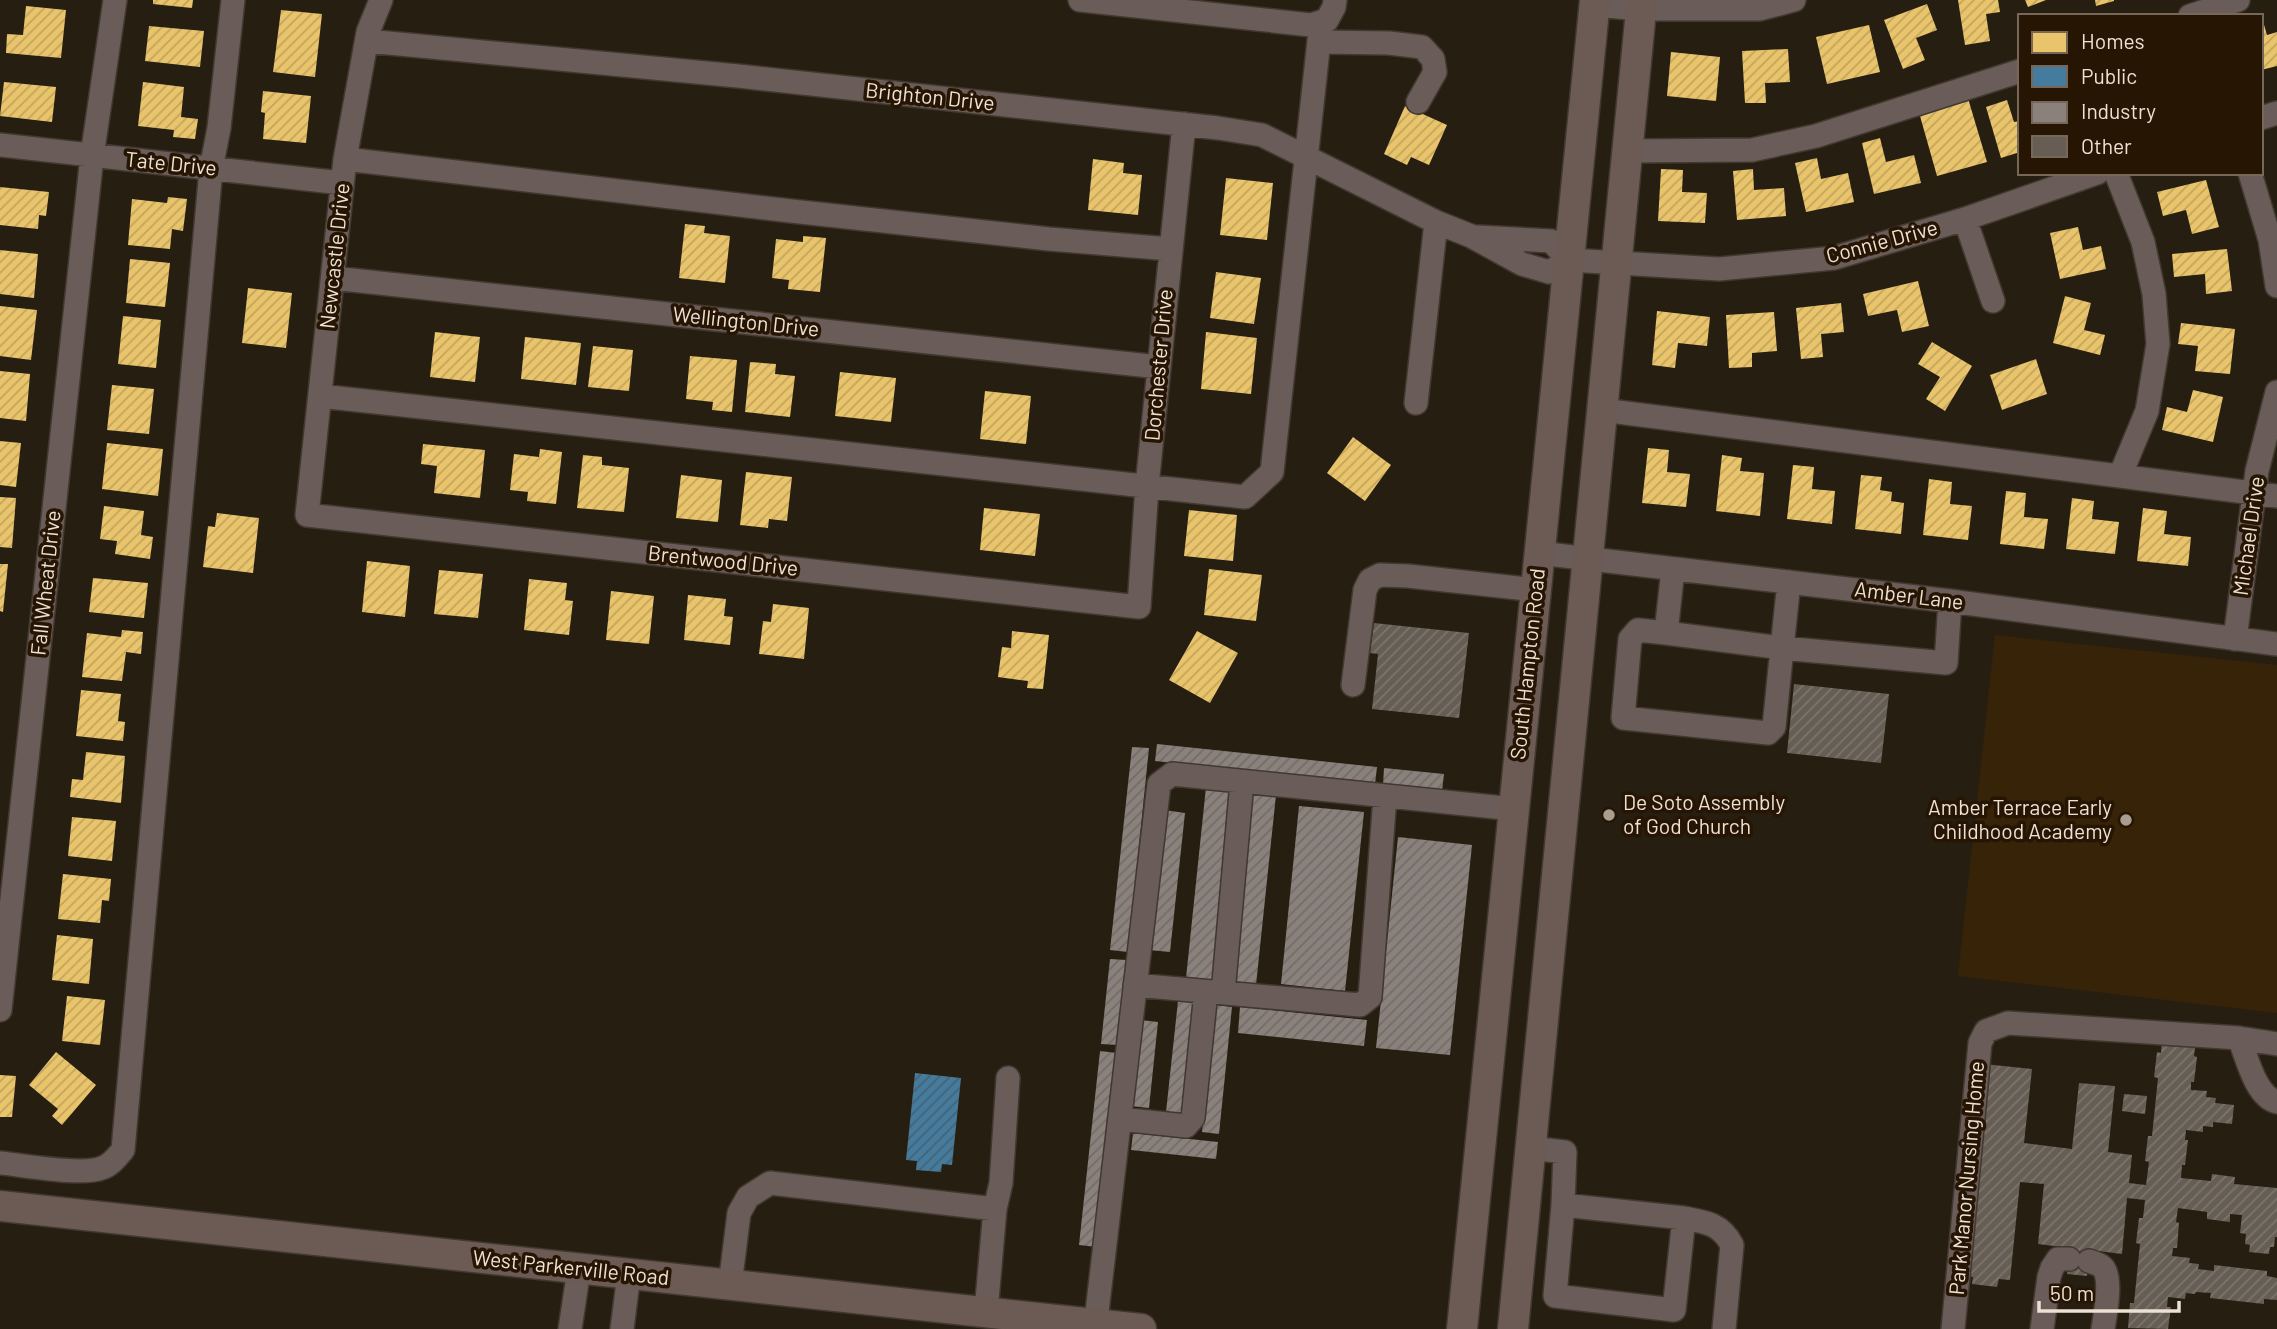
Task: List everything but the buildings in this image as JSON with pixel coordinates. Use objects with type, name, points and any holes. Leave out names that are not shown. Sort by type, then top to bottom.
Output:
[{"type":"main road","name":"South Hampton Road","points":[[1462,1329],[1595,2]]},
{"type":"main road","points":[[1513,1329],[1642,5]]},
{"type":"main road","name":"West Parkerville Road","points":[[0,1206],[730,1285],[972,1317],[1142,1329]]},
{"type":"street","name":"Fall Wheat Drive","points":[[0,1010],[92,156],[115,0]]},
{"type":"street","points":[[0,1163],[82,1171],[98,1170],[111,1164],[123,1150],[211,169],[219,128],[233,0]]},
{"type":"street","name":"Newcastle Drive","points":[[307,515],[345,159],[367,41],[381,0]]},
{"type":"street","points":[[1080,0],[1311,25],[1320,32],[1422,47],[1433,60],[1435,72],[1418,102]]},
{"type":"street","points":[[320,396],[1245,496],[1272,472],[1320,32],[1335,0]]},
{"type":"street","points":[[1595,2],[1760,9],[1794,0]]},
{"type":"street","points":[[2197,11],[2238,0]]},
{"type":"street","name":"Brighton Drive","points":[[367,41],[738,76],[1184,124],[1262,135],[1436,222],[1471,236],[1522,264],[1549,272],[1569,260]]},
{"type":"street","points":[[1627,151],[1752,150],[1816,136],[2018,72]]},
{"type":"street","name":"Dorchester Drive","points":[[1139,607],[1158,367],[1184,124]]},
{"type":"street","name":"Tate Drive","points":[[0,145],[342,183]]},
{"type":"street","points":[[345,159],[791,211],[1049,239],[1170,249]]},
{"type":"street","name":"Connie Drive","points":[[1569,260],[1616,265],[1718,269],[1835,258],[1965,219],[2091,175]]},
{"type":"street","points":[[2117,175],[2143,242],[2154,293],[2158,344],[2147,411],[2120,476]]},
{"type":"street","points":[[2251,175],[2270,240],[2276,274]]},
{"type":"street","points":[[1965,219],[1993,301]]},
{"type":"street","points":[[1416,403],[1436,222]]},
{"type":"street","name":"Wellington Drive","points":[[333,278],[1158,367]]},
{"type":"street","name":"Michael Drive","points":[[2235,639],[2257,471],[2277,392]]},
{"type":"street","points":[[1602,410],[2277,496]]},
{"type":"street","name":"Brentwood Drive","points":[[307,515],[1139,607]]},
{"type":"street","name":"Amber Lane","points":[[1539,553],[1950,601],[2277,644]]},
{"type":"street","points":[[1666,634],[1673,569]]},
{"type":"street","points":[[1353,685],[1365,590],[1370,580],[1380,575],[1408,576],[1536,590]]},
{"type":"street","points":[[1789,582],[1782,648],[1774,727],[1768,733],[1623,718],[1630,639],[1637,631],[1782,648],[1946,663],[1950,601]]},
{"type":"street","points":[[1095,1326],[1159,784],[1172,775],[1514,809]]},
{"type":"street","points":[[1119,1119],[1186,1126],[1193,1118],[1214,992],[1242,782]]},
{"type":"street","points":[[1135,985],[1360,1005],[1370,997],[1385,796]]},
{"type":"street","name":"Park Manor Nursing Home","points":[[1953,1329],[1980,1043],[1986,1031],[2008,1023],[2239,1038],[2277,1044]]},
{"type":"street","points":[[2239,1038],[2259,1086],[2271,1100],[2277,1102]]},
{"type":"street","points":[[972,1317],[1001,1183],[1009,1078]]},
{"type":"street","points":[[1530,1149],[1564,1152],[1563,1205],[1555,1296],[1674,1310],[1684,1218]]},
{"type":"street","points":[[730,1285],[739,1213],[748,1197],[769,1183],[995,1209]]},
{"type":"street","points":[[1563,1205],[1684,1218],[1711,1223],[1726,1233],[1732,1245],[1724,1329]]},
{"type":"street","points":[[2042,1329],[2052,1268],[2058,1259],[2098,1264],[2104,1269],[2107,1281],[2103,1329]]},
{"type":"street","points":[[570,1329],[579,1269]]},
{"type":"street","points":[[622,1329],[629,1274]]},
{"type":"shaded area","name":"Amber Terrace Early Childhood Academy","points":[[1995,635],[2277,665],[2277,1013],[1958,976]]},
{"type":"place","name":"De Soto Assembly of God Church","points":[[1609,815]]},
{"type":"place","name":"Amber Terrace Early Childhood Academy","points":[[2126,820]]}]
